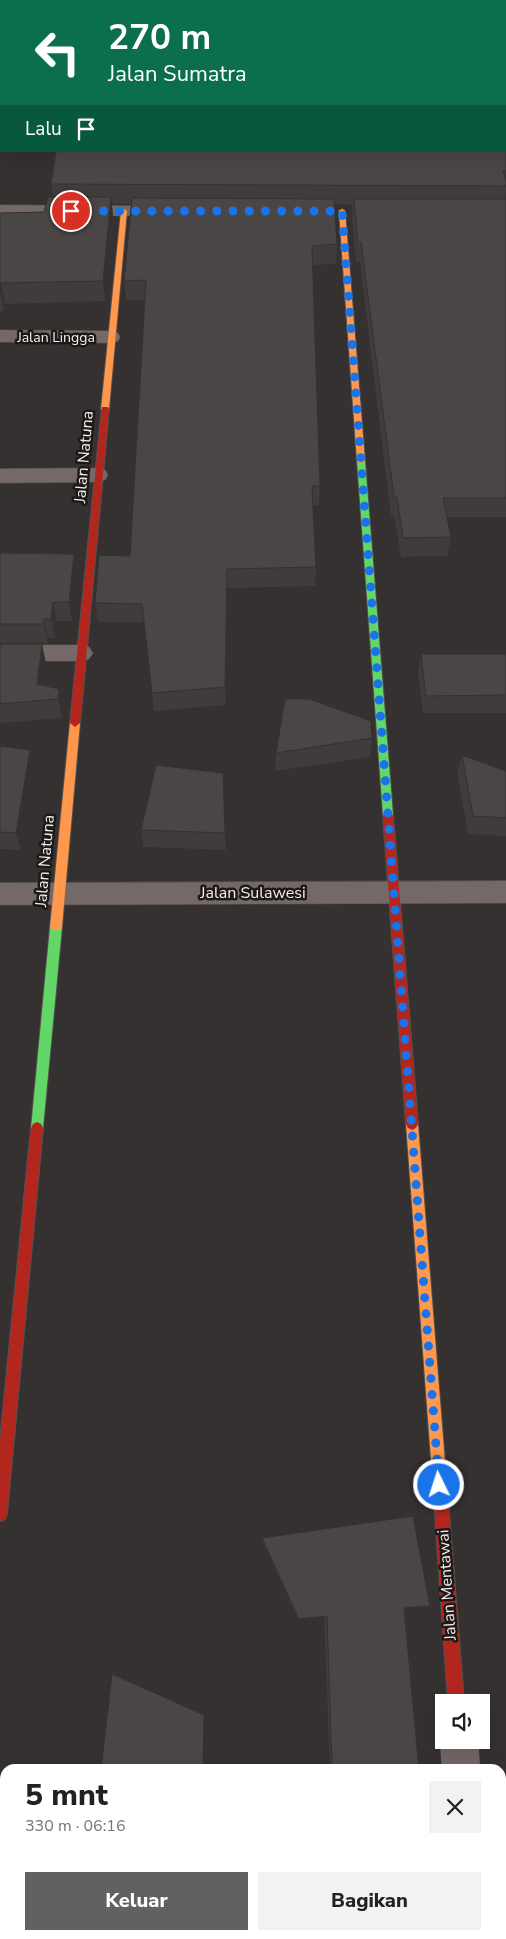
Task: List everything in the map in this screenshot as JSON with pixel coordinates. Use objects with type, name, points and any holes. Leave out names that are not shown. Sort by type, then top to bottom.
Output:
[{"type":"street","points":[[0,210],[173,211]]},
{"type":"street","name":"Jalan Natuna","points":[[0,1514],[124,211]]},
{"type":"street","points":[[322,211],[361,211]]},
{"type":"street","name":"Jalan Mentawai","points":[[342,211],[455,1694]]},
{"type":"street","name":"Jalan Lingga","points":[[0,336],[111,337]]},
{"type":"street","points":[[0,476],[98,475]]},
{"type":"street","points":[[0,654],[81,652]]},
{"type":"street","name":"Jalan Sulawesi","points":[[0,894],[506,892]]},
{"type":"street","points":[[460,1749],[461,1764]]},
{"type":"building","points":[[56,152],[506,152],[506,171],[503,171],[506,186],[51,184]]},
{"type":"building","points":[[48,197],[111,197],[103,281],[1,283],[0,289],[0,213],[44,212]]},
{"type":"building","points":[[132,198],[334,199],[337,244],[312,246],[320,486],[312,486],[316,567],[227,569],[225,687],[152,693],[142,604],[95,603],[99,555],[130,556],[146,280],[124,281]]},
{"type":"building","points":[[354,199],[506,199],[506,498],[443,498],[451,537],[403,538],[397,497],[394,497],[361,242],[358,243]]},
{"type":"building","points":[[0,553],[74,554],[69,602],[53,602],[51,619],[44,619],[44,624],[0,624]]},
{"type":"building","points":[[0,644],[42,644],[37,684],[59,689],[58,699],[0,704]]},
{"type":"building","points":[[421,654],[506,654],[506,695],[426,696]]},
{"type":"building","points":[[285,699],[309,699],[371,721],[372,738],[276,753]]},
{"type":"building","points":[[0,746],[30,750],[16,833],[0,832]]},
{"type":"building","points":[[462,755],[506,771],[506,818],[473,816]]},
{"type":"building","points":[[156,765],[223,773],[225,833],[141,830]]},
{"type":"building","points":[[413,1516],[430,1606],[404,1608],[419,1764],[332,1764],[327,1616],[299,1619],[262,1538]]},
{"type":"building","points":[[112,1674],[204,1715],[203,1764],[102,1764]]},
{"type":"traffic: fast","points":[[361,461],[388,815]]},
{"type":"traffic: fast","points":[[37,1128],[56,927]]},
{"type":"traffic: slow","points":[[105,409],[124,211]]},
{"type":"traffic: slow","points":[[342,211],[361,461]]},
{"type":"traffic: slow","points":[[56,927],[75,723]]},
{"type":"traffic: slow","points":[[412,1124],[441,1500]]},
{"type":"traffic: jam","points":[[75,723],[105,409]]},
{"type":"traffic: jam","points":[[388,815],[412,1124]]},
{"type":"traffic: jam","points":[[0,1514],[37,1128]]},
{"type":"traffic: jam","points":[[441,1500],[455,1694]]},
{"type":"route","points":[[71,211],[342,211],[439,1485]]}]
